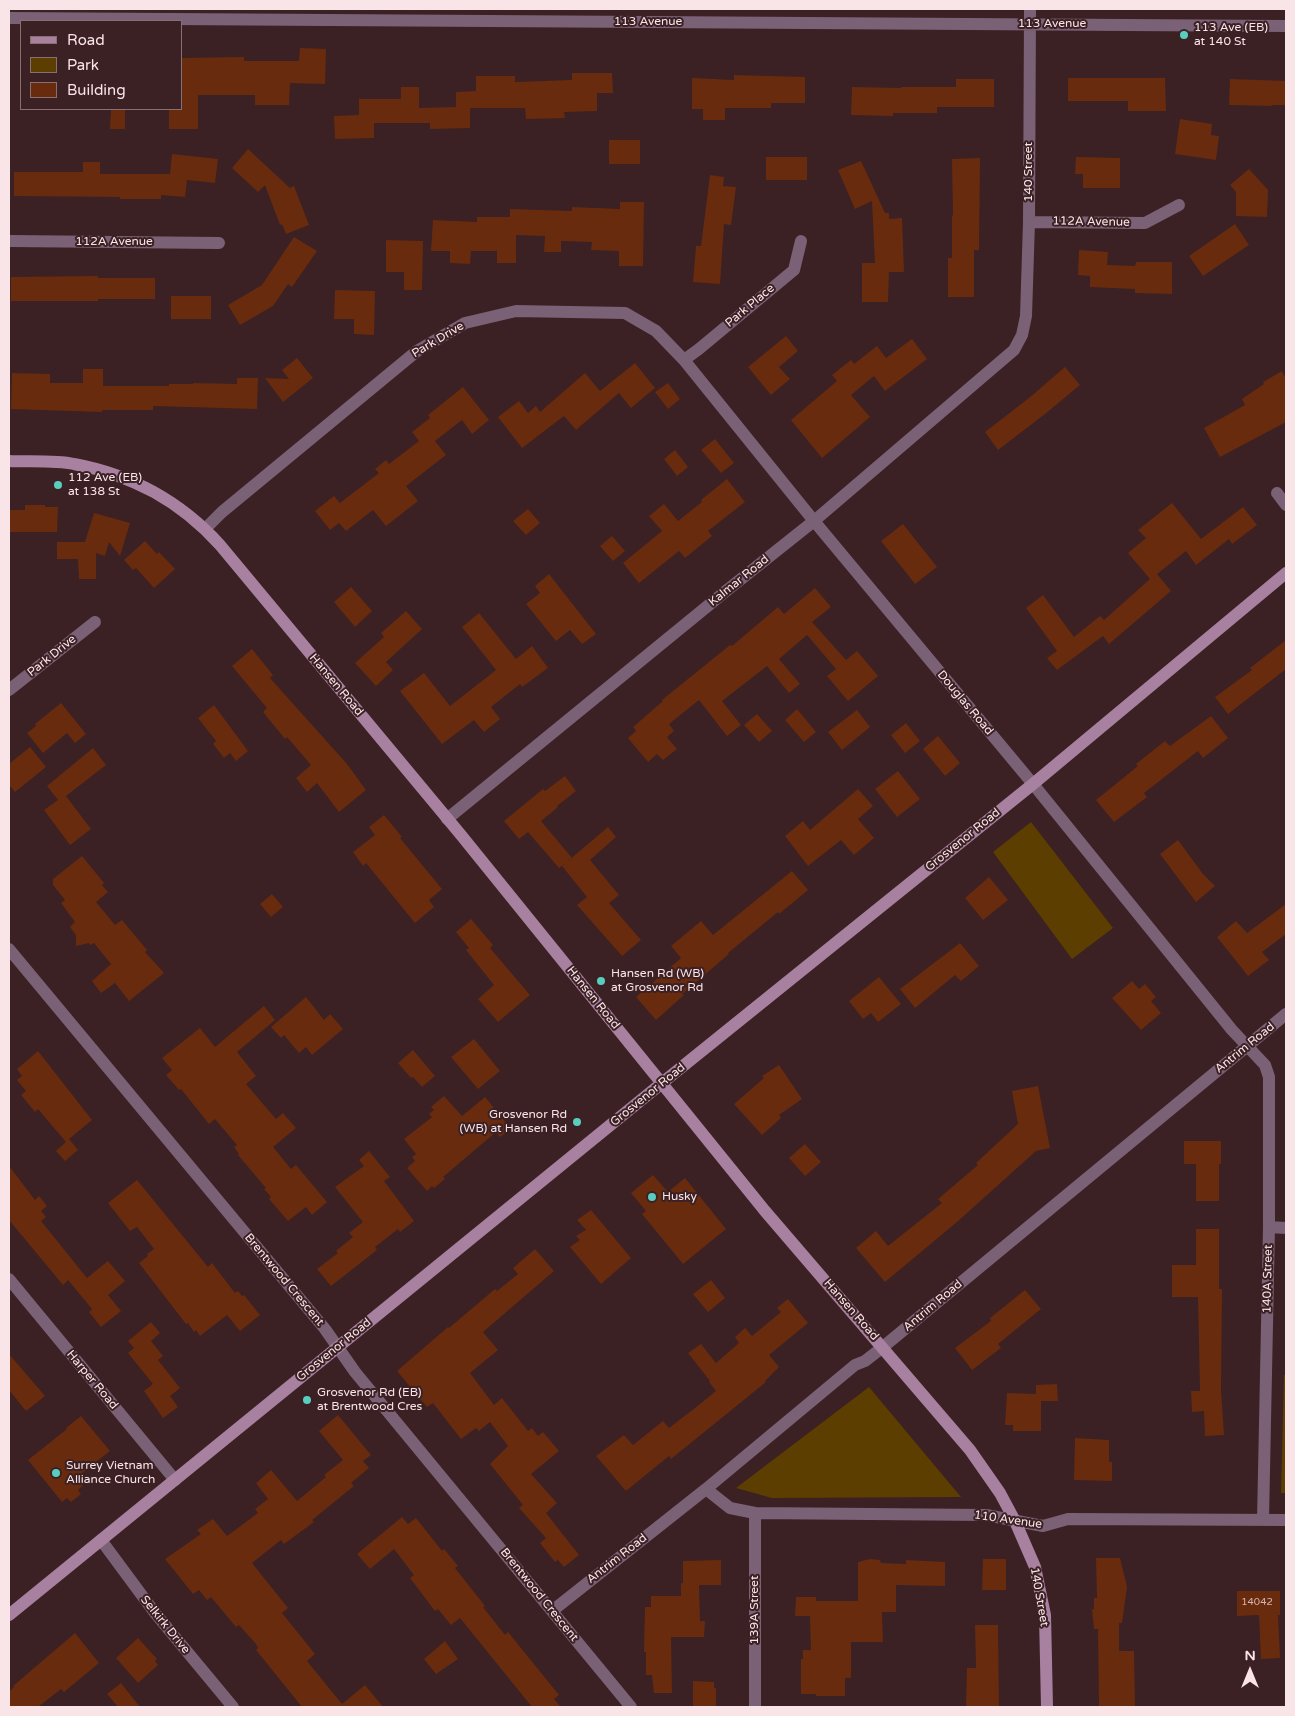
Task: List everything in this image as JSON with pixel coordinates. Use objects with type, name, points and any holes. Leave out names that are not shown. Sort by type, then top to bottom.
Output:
[{"type":"main road","name":"Hansen Road","points":[[9,461],[73,463],[120,476],[154,491],[178,507],[205,529],[447,819],[765,1211],[970,1450],[1000,1493],[1015,1521]]},
{"type":"main road","name":"Grosvenor Road","points":[[9,1615],[662,1083],[1033,784],[1286,573]]},
{"type":"main road","name":"140 Street","points":[[1015,1521],[1035,1567],[1045,1615],[1047,1707]]},
{"type":"street","name":"140 Street","points":[[1022,335],[1026,316],[1029,222],[1030,9]]},
{"type":"street","name":"113 Avenue","points":[[9,18],[1286,26]]},
{"type":"street","name":"112A Avenue","points":[[1029,222],[1145,223],[1179,205]]},
{"type":"street","name":"112A Avenue","points":[[9,242],[219,243]]},
{"type":"street","name":"Park Place","points":[[684,360],[794,270],[801,242]]},
{"type":"street","name":"Park Drive","points":[[205,529],[222,512],[417,351],[465,323],[516,311],[625,313],[656,330],[684,360]]},
{"type":"street","name":"Kalmar Road","points":[[447,819],[718,597],[814,521],[1014,350],[1022,335]]},
{"type":"street","name":"Douglas Road","points":[[684,360],[814,521],[1033,784],[1232,1030],[1248,1046]]},
{"type":"street","points":[[1277,493],[1286,505]]},
{"type":"street","name":"Park Drive","points":[[9,690],[94,622]]},
{"type":"street","name":"Brentwood Crescent","points":[[9,949],[325,1329],[355,1372],[631,1707]]},
{"type":"street","name":"Antrim Road","points":[[552,1611],[706,1489],[855,1365],[864,1361],[883,1347],[1286,1014]]},
{"type":"street","name":"140A Street","points":[[1248,1046],[1264,1065],[1269,1078],[1269,1227],[1263,1520]]},
{"type":"street","points":[[1269,1227],[1286,1228]]},
{"type":"street","name":"Harper Road","points":[[9,1279],[175,1480]]},
{"type":"street","name":"110 Avenue","points":[[706,1489],[730,1508],[755,1513],[986,1515],[1044,1526],[1068,1519],[1286,1520]]},
{"type":"street","name":"139A Street","points":[[755,1513],[755,1707]]},
{"type":"street","name":"Selkirk Drive","points":[[101,1540],[155,1613],[233,1707]]},
{"type":"green space","points":[[1031,822],[1113,928],[1072,959],[993,852]]},
{"type":"green space","points":[[1284,1375],[1286,1375],[1286,1493],[1281,1493]]},
{"type":"green space","points":[[869,1387],[961,1497],[772,1498],[736,1488]]},
{"type":"building","points":[[300,48],[326,49],[325,84],[290,83],[289,105],[255,105],[255,95],[198,95],[198,129],[169,129],[169,110],[182,110],[182,58],[244,57],[244,61],[299,61]]},
{"type":"building","points":[[572,73],[612,73],[613,93],[597,93],[597,111],[564,112],[565,118],[526,119],[525,108],[470,108],[470,128],[430,129],[430,123],[374,123],[374,138],[335,139],[334,116],[359,115],[359,99],[401,99],[401,87],[419,87],[419,108],[456,107],[456,92],[476,91],[476,76],[515,76],[515,82],[572,80]]},
{"type":"building","points":[[734,75],[805,77],[805,103],[771,103],[771,108],[725,108],[725,120],[703,120],[703,109],[692,109],[692,78],[734,80]]},
{"type":"building","points":[[1068,78],[1165,78],[1166,111],[1128,111],[1128,101],[1068,101]]},
{"type":"building","points":[[956,79],[994,79],[994,107],[937,107],[937,113],[893,113],[893,116],[851,115],[852,87],[956,87]]},
{"type":"building","points":[[1230,79],[1286,81],[1286,105],[1229,105]]},
{"type":"building","points":[[111,110],[125,110],[125,129],[110,129]]},
{"type":"building","points":[[1180,119],[1212,124],[1211,135],[1219,136],[1216,160],[1175,154]]},
{"type":"building","points":[[609,140],[640,140],[640,164],[609,164]]},
{"type":"building","points":[[248,149],[290,188],[294,186],[309,225],[286,234],[282,224],[280,225],[265,185],[258,192],[232,168]]},
{"type":"building","points":[[172,154],[218,159],[215,183],[187,180],[185,197],[161,195],[161,199],[14,196],[14,172],[83,172],[83,162],[100,162],[100,174],[170,174]]},
{"type":"building","points":[[766,157],[807,157],[807,180],[766,180]]},
{"type":"building","points":[[1076,157],[1120,158],[1120,188],[1083,188],[1083,174],[1075,174]]},
{"type":"building","points":[[980,158],[979,250],[974,250],[974,297],[948,297],[948,258],[952,258],[952,159]]},
{"type":"building","points":[[861,161],[885,213],[889,213],[889,219],[902,218],[904,272],[889,272],[888,302],[862,302],[862,263],[875,263],[872,201],[855,209],[838,170]]},
{"type":"building","points":[[1249,169],[1268,190],[1267,217],[1236,216],[1236,192],[1230,185]]},
{"type":"building","points":[[710,175],[724,177],[723,186],[736,187],[731,225],[724,224],[720,284],[693,282],[696,246],[701,246]]},
{"type":"building","points":[[620,202],[644,202],[643,266],[619,266],[619,251],[591,250],[592,242],[561,241],[561,252],[544,252],[545,236],[516,235],[516,263],[497,263],[497,251],[471,251],[470,264],[450,263],[450,251],[431,251],[433,220],[477,222],[477,217],[510,217],[510,209],[572,211],[572,207],[620,209]]},
{"type":"building","points":[[1235,224],[1249,245],[1203,276],[1189,256]]},
{"type":"building","points":[[294,237],[317,251],[292,287],[288,284],[273,306],[240,325],[228,305],[262,285]]},
{"type":"building","points":[[386,240],[423,241],[422,290],[404,290],[404,272],[386,272]]},
{"type":"building","points":[[1079,250],[1108,252],[1107,265],[1135,266],[1136,262],[1172,262],[1172,294],[1135,293],[1135,289],[1090,287],[1090,276],[1078,275]]},
{"type":"building","points":[[98,276],[98,278],[155,278],[155,299],[11,301],[11,277]]},
{"type":"building","points":[[335,290],[375,291],[374,335],[354,334],[354,319],[334,319]]},
{"type":"building","points":[[171,296],[211,296],[211,319],[171,319]]},
{"type":"building","points":[[786,336],[798,351],[779,367],[790,379],[771,395],[748,367]]},
{"type":"building","points":[[912,339],[927,359],[885,391],[874,376],[851,395],[870,417],[822,458],[791,420],[837,381],[832,375],[851,360],[854,364],[877,346],[886,358]]},
{"type":"building","points":[[297,358],[313,378],[283,402],[265,378],[289,379],[282,370]]},
{"type":"building","points":[[635,363],[655,388],[631,408],[619,393],[576,430],[564,416],[522,448],[498,417],[519,401],[528,413],[536,406],[540,412],[585,373],[600,391]]},
{"type":"building","points":[[1065,367],[1080,385],[998,450],[985,432]]},
{"type":"building","points":[[83,369],[103,369],[103,386],[169,386],[169,384],[193,383],[237,384],[237,378],[258,378],[257,409],[153,406],[153,410],[102,410],[102,412],[11,409],[12,373],[50,374],[50,383],[83,383]]},
{"type":"building","points":[[1282,371],[1286,379],[1286,422],[1220,457],[1204,428],[1245,405],[1242,399],[1264,384],[1263,382]]},
{"type":"building","points":[[668,383],[680,399],[668,409],[655,392]]},
{"type":"building","points":[[463,387],[489,420],[472,434],[462,420],[435,441],[446,455],[406,486],[418,501],[386,526],[373,510],[346,531],[339,523],[330,530],[315,511],[334,496],[340,503],[379,473],[375,469],[386,460],[389,464],[419,441],[412,432],[430,418],[428,415]]},
{"type":"building","points":[[715,439],[734,463],[721,473],[701,450]]},
{"type":"building","points":[[675,450],[688,467],[677,476],[664,459]]},
{"type":"building","points":[[727,479],[745,502],[708,531],[712,536],[685,558],[679,551],[639,583],[623,563],[662,531],[649,516],[664,504],[678,521]]},
{"type":"building","points":[[1172,503],[1201,539],[1243,507],[1257,525],[1232,544],[1229,539],[1196,565],[1186,551],[1157,574],[1171,591],[1109,644],[1103,636],[1057,670],[1047,658],[1057,651],[1026,608],[1043,595],[1074,637],[1100,616],[1104,620],[1150,579],[1128,553],[1146,538],[1138,530]]},
{"type":"building","points":[[25,505],[58,507],[57,532],[9,532],[9,510],[25,510]]},
{"type":"building","points":[[528,509],[540,523],[526,535],[513,521]]},
{"type":"building","points":[[94,513],[130,523],[120,556],[109,542],[105,556],[96,553],[96,579],[79,579],[78,559],[57,559],[57,542],[85,542]]},
{"type":"building","points":[[903,524],[937,567],[915,584],[881,541]]},
{"type":"building","points":[[612,536],[625,551],[613,561],[600,546]]},
{"type":"building","points":[[145,541],[157,554],[159,552],[175,569],[154,588],[136,568],[133,570],[124,560]]},
{"type":"building","points":[[549,574],[596,634],[582,644],[570,630],[556,641],[526,604],[540,593],[535,586]]},
{"type":"building","points":[[351,587],[372,611],[355,627],[334,602]]},
{"type":"building","points":[[815,588],[831,607],[812,622],[846,660],[857,651],[878,676],[848,701],[827,676],[836,669],[807,635],[779,659],[800,684],[789,693],[767,666],[722,701],[741,725],[727,736],[699,700],[669,724],[674,731],[667,737],[677,749],[663,760],[657,754],[648,762],[628,738],[636,731],[633,727],[662,700],[730,645],[732,646],[778,607],[784,614]]},
{"type":"building","points":[[406,611],[422,629],[386,662],[393,670],[376,686],[355,663],[384,637],[381,633]]},
{"type":"building","points":[[479,613],[516,659],[532,646],[548,668],[522,687],[520,684],[491,707],[500,719],[484,732],[474,720],[442,744],[400,691],[424,673],[450,706],[496,670],[462,627]]},
{"type":"building","points":[[1286,640],[1286,669],[1228,714],[1215,697],[1252,670],[1250,668]]},
{"type":"building","points":[[252,649],[273,675],[270,678],[347,764],[366,790],[339,812],[317,783],[307,792],[296,778],[311,765],[287,737],[285,739],[263,712],[267,708],[232,666]]},
{"type":"building","points":[[61,703],[86,734],[75,743],[67,733],[43,753],[27,733]]},
{"type":"building","points":[[214,705],[248,751],[236,761],[230,753],[224,758],[213,744],[216,741],[198,718]]},
{"type":"building","points":[[797,709],[816,732],[804,742],[785,720]]},
{"type":"building","points":[[857,710],[870,727],[842,750],[828,732]]},
{"type":"building","points":[[757,714],[772,731],[759,742],[744,725]]},
{"type":"building","points":[[1211,716],[1228,738],[1203,758],[1198,751],[1144,793],[1147,797],[1114,822],[1096,800],[1165,741],[1170,746]]},
{"type":"building","points":[[906,723],[920,741],[905,753],[891,735]]},
{"type":"building","points":[[938,736],[960,763],[945,776],[923,749]]},
{"type":"building","points":[[30,747],[46,767],[15,792],[9,785],[9,764]]},
{"type":"building","points":[[93,748],[106,765],[66,796],[91,829],[70,845],[44,810],[58,800],[47,786]]},
{"type":"building","points":[[898,771],[920,799],[897,817],[875,789]]},
{"type":"building","points":[[565,776],[576,791],[541,821],[572,858],[559,868],[528,832],[519,839],[504,821],[543,789],[545,791]]},
{"type":"building","points":[[858,789],[873,806],[858,819],[874,838],[854,855],[841,840],[808,866],[785,836],[803,821],[810,830]]},
{"type":"building","points":[[384,815],[402,837],[400,838],[442,889],[429,900],[434,907],[415,923],[366,863],[363,866],[353,852],[375,835],[369,827]]},
{"type":"building","points":[[608,827],[616,837],[590,860],[619,895],[609,903],[641,940],[622,956],[577,905],[587,897],[562,866]]},
{"type":"building","points":[[1178,840],[1203,874],[1215,886],[1196,902],[1160,854]]},
{"type":"building","points":[[82,856],[104,883],[102,885],[108,892],[96,902],[115,925],[122,920],[147,950],[145,952],[164,973],[129,1001],[115,983],[101,993],[92,981],[111,964],[94,943],[76,946],[76,935],[70,927],[75,922],[61,903],[65,900],[53,885],[53,879]]},
{"type":"building","points":[[792,871],[808,890],[728,953],[656,1020],[636,997],[681,958],[671,946],[701,921],[713,935]]},
{"type":"building","points":[[989,877],[1008,900],[983,920],[965,898]]},
{"type":"building","points":[[272,894],[283,907],[271,917],[260,904]]},
{"type":"building","points":[[1286,904],[1286,934],[1262,952],[1269,960],[1248,976],[1217,937],[1236,921],[1247,933]]},
{"type":"building","points":[[471,919],[493,945],[490,948],[530,995],[498,1022],[478,999],[494,985],[466,950],[469,948],[456,932]]},
{"type":"building","points":[[960,943],[979,966],[961,981],[955,975],[915,1008],[900,989]]},
{"type":"building","points":[[879,977],[901,1004],[878,1022],[871,1013],[863,1019],[849,1001]]},
{"type":"building","points":[[1132,981],[1139,989],[1145,984],[1156,997],[1151,1001],[1161,1013],[1141,1030],[1112,998]]},
{"type":"building","points":[[306,997],[324,1020],[330,1014],[343,1029],[312,1055],[306,1047],[299,1053],[284,1035],[281,1038],[271,1027]]},
{"type":"building","points":[[264,1006],[275,1020],[237,1052],[256,1076],[246,1084],[276,1119],[283,1113],[296,1128],[273,1147],[291,1169],[296,1165],[327,1202],[312,1215],[306,1207],[288,1221],[269,1199],[271,1197],[264,1189],[266,1188],[238,1155],[234,1147],[237,1145],[215,1119],[209,1124],[181,1089],[179,1090],[166,1075],[172,1070],[162,1058],[200,1028],[215,1047]]},
{"type":"building","points":[[474,1039],[500,1071],[478,1089],[451,1057]]},
{"type":"building","points":[[413,1050],[435,1076],[422,1087],[398,1063]]},
{"type":"building","points":[[38,1051],[92,1120],[69,1139],[78,1150],[65,1161],[56,1151],[66,1142],[38,1109],[35,1112],[21,1095],[26,1091],[17,1080],[22,1076],[17,1069]]},
{"type":"building","points":[[779,1065],[802,1099],[779,1115],[781,1118],[762,1135],[734,1104],[764,1078],[762,1076]]},
{"type":"building","points":[[1038,1086],[1050,1148],[1036,1151],[957,1222],[885,1282],[856,1248],[876,1231],[888,1246],[942,1203],[938,1199],[978,1165],[976,1163],[1018,1124],[1012,1091]]},
{"type":"building","points":[[444,1096],[462,1116],[485,1097],[511,1129],[500,1137],[496,1132],[443,1177],[445,1179],[427,1191],[407,1168],[415,1161],[412,1157],[416,1154],[404,1139],[432,1117],[429,1114],[434,1110],[431,1107]]},
{"type":"building","points":[[1184,1141],[1221,1141],[1219,1201],[1196,1201],[1196,1164],[1184,1164]]},
{"type":"building","points":[[805,1144],[821,1162],[805,1176],[789,1158]]},
{"type":"building","points":[[369,1151],[390,1177],[384,1181],[414,1221],[400,1232],[398,1229],[375,1247],[377,1250],[331,1286],[317,1269],[338,1253],[336,1251],[353,1237],[349,1233],[363,1222],[335,1187],[364,1166],[359,1160]]},
{"type":"building","points":[[9,1166],[35,1200],[39,1196],[47,1206],[41,1211],[46,1217],[41,1221],[87,1278],[108,1261],[125,1281],[108,1295],[121,1311],[101,1327],[89,1312],[92,1309],[68,1280],[63,1285],[9,1220]]},
{"type":"building","points":[[653,1175],[668,1192],[685,1178],[726,1229],[683,1264],[642,1214],[646,1211],[631,1193]]},
{"type":"building","points":[[137,1180],[208,1267],[212,1263],[235,1293],[238,1291],[242,1296],[244,1295],[260,1315],[240,1331],[227,1315],[200,1336],[196,1330],[194,1332],[139,1263],[154,1249],[137,1227],[130,1231],[108,1203]]},
{"type":"building","points":[[591,1210],[631,1258],[601,1284],[570,1247],[580,1240],[576,1236],[586,1230],[577,1220]]},
{"type":"building","points":[[1196,1229],[1219,1229],[1219,1289],[1222,1289],[1221,1390],[1224,1435],[1205,1436],[1204,1411],[1192,1412],[1191,1391],[1200,1391],[1198,1297],[1172,1297],[1172,1265],[1196,1265]]},
{"type":"building","points":[[535,1249],[554,1271],[483,1332],[498,1350],[470,1373],[494,1405],[502,1398],[528,1431],[532,1428],[538,1436],[543,1432],[559,1451],[531,1474],[557,1503],[546,1513],[579,1555],[564,1567],[558,1560],[555,1562],[540,1543],[546,1538],[519,1508],[523,1505],[490,1464],[508,1446],[490,1422],[479,1431],[476,1428],[461,1439],[433,1403],[427,1407],[397,1371],[495,1289],[497,1291],[518,1274],[513,1268]]},
{"type":"building","points":[[711,1280],[725,1298],[708,1312],[693,1294]]},
{"type":"building","points":[[1025,1290],[1041,1309],[998,1344],[1001,1348],[972,1370],[955,1348],[991,1321],[990,1318]]},
{"type":"building","points":[[788,1299],[808,1323],[769,1355],[779,1367],[766,1382],[671,1459],[669,1456],[626,1491],[596,1456],[624,1435],[633,1445],[663,1421],[669,1428],[716,1391],[688,1353],[701,1344],[716,1363],[739,1343],[735,1337],[745,1328],[752,1336],[781,1312],[777,1308]]},
{"type":"building","points":[[151,1322],[160,1333],[151,1341],[163,1356],[158,1360],[180,1388],[170,1396],[178,1407],[163,1418],[144,1391],[153,1384],[128,1353],[134,1348],[128,1341]]},
{"type":"building","points":[[9,1354],[45,1396],[26,1411],[9,1390]]},
{"type":"building","points":[[1057,1384],[1058,1401],[1041,1401],[1041,1431],[1013,1431],[1013,1425],[1005,1425],[1007,1393],[1036,1394],[1036,1385]]},
{"type":"building","points":[[338,1415],[371,1455],[363,1461],[369,1468],[351,1483],[354,1486],[312,1520],[314,1522],[284,1544],[281,1540],[252,1563],[288,1608],[282,1613],[315,1654],[307,1661],[342,1704],[365,1685],[383,1707],[302,1707],[256,1650],[258,1648],[256,1644],[239,1625],[236,1627],[211,1597],[207,1600],[199,1590],[193,1594],[165,1559],[201,1534],[197,1530],[213,1519],[227,1536],[258,1513],[255,1509],[268,1499],[256,1483],[271,1470],[297,1501],[326,1477],[324,1475],[343,1460],[319,1431]]},
{"type":"building","points":[[81,1416],[110,1451],[77,1477],[83,1485],[78,1490],[81,1494],[71,1502],[67,1498],[62,1502],[28,1460]]},
{"type":"building","points":[[1075,1438],[1109,1440],[1109,1462],[1112,1462],[1112,1481],[1074,1480]]},
{"type":"building","points":[[402,1517],[408,1524],[416,1518],[442,1551],[444,1549],[458,1566],[455,1568],[505,1635],[508,1632],[559,1695],[554,1699],[561,1707],[532,1707],[460,1618],[451,1625],[438,1609],[435,1611],[410,1578],[414,1575],[394,1549],[370,1569],[357,1554]]},
{"type":"building","points":[[1096,1558],[1120,1558],[1127,1587],[1122,1623],[1119,1623],[1119,1651],[1134,1651],[1135,1707],[1099,1707],[1098,1629],[1094,1629],[1092,1609],[1094,1609],[1094,1598],[1097,1598]]},
{"type":"building","points":[[870,1559],[880,1560],[881,1563],[906,1564],[906,1560],[945,1562],[945,1586],[896,1585],[896,1612],[882,1612],[883,1642],[851,1642],[851,1678],[845,1678],[845,1696],[801,1694],[801,1659],[803,1659],[803,1650],[811,1650],[810,1616],[795,1616],[796,1597],[816,1597],[816,1601],[858,1601],[858,1562]]},
{"type":"building","points":[[983,1559],[1006,1559],[1006,1590],[982,1590]]},
{"type":"building","points":[[721,1560],[721,1585],[699,1585],[700,1621],[705,1621],[704,1637],[671,1637],[672,1693],[654,1693],[652,1675],[646,1675],[646,1652],[644,1652],[645,1607],[651,1607],[651,1596],[681,1596],[683,1561]]},
{"type":"building","points":[[1237,1591],[1280,1591],[1280,1615],[1278,1615],[1280,1658],[1261,1659],[1259,1615],[1237,1616]]},
{"type":"building","points":[[975,1625],[998,1625],[999,1707],[966,1707],[967,1668],[976,1668]]},
{"type":"building","points":[[75,1633],[99,1663],[64,1692],[61,1689],[38,1707],[9,1707],[9,1692],[13,1686]]},
{"type":"building","points":[[138,1638],[157,1659],[155,1661],[158,1665],[138,1683],[116,1658]]},
{"type":"building","points":[[445,1641],[458,1659],[436,1674],[424,1659]]},
{"type":"building","points":[[693,1681],[714,1682],[714,1688],[716,1688],[716,1707],[693,1707]]},
{"type":"building","points":[[121,1683],[140,1707],[118,1707],[107,1694]]},
{"type":"place","name":"113 Ave (EB) at 140 St","points":[[1184,35]]},
{"type":"place","name":"112 Ave (EB) at 138 St","points":[[58,485]]},
{"type":"place","name":"Hansen Rd (WB) at Grosvenor Rd","points":[[601,981]]},
{"type":"place","name":"Grosvenor Rd (WB) at Hansen Rd","points":[[577,1122]]},
{"type":"place","name":"Husky","points":[[652,1197]]},
{"type":"place","name":"Grosvenor Rd (EB) at Brentwood Cres","points":[[307,1400]]},
{"type":"place","name":"Surrey Vietnam Alliance Church","points":[[56,1473]]}]
